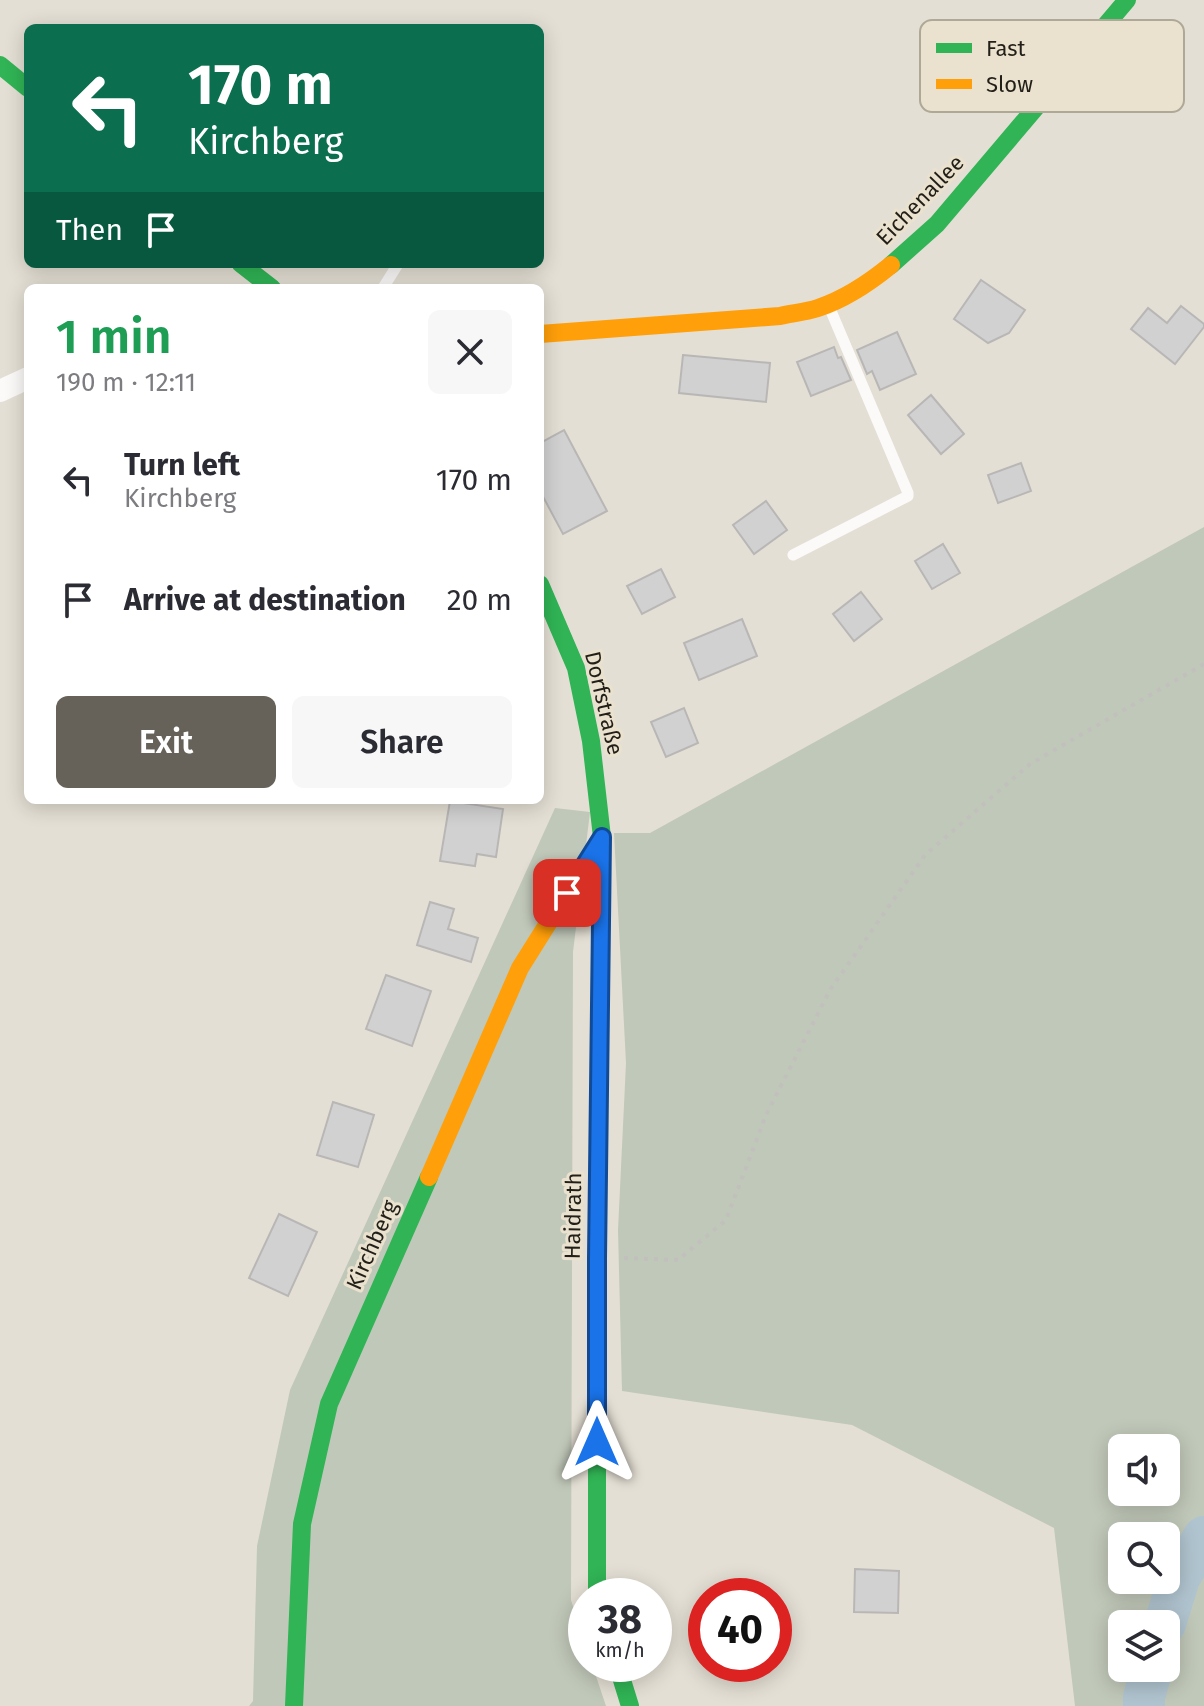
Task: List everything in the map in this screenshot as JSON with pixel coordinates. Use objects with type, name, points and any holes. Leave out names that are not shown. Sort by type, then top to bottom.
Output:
[{"type":"street","name":"Eichenallee","points":[[1110,20],[1127,0]]},
{"type":"street","points":[[0,65],[24,85]]},
{"type":"street","name":"Eichenallee","points":[[544,334],[780,316],[817,308],[848,295],[879,276],[910,251],[1031,112]]},
{"type":"street","points":[[245,268],[259,284]]},
{"type":"street","points":[[0,391],[24,380]]},
{"type":"street","name":"Dorfstraße","points":[[544,593],[576,668],[591,741],[602,837]]},
{"type":"street","name":"Haidrath","points":[[597,1578],[602,837]]},
{"type":"street","name":"Kirchberg","points":[[294,1706],[302,1524],[329,1404],[520,968],[602,837]]},
{"type":"street","points":[[623,1682],[630,1706]]},
{"type":"lane","points":[[793,555],[908,496],[828,303]]},
{"type":"path","points":[[597,1258],[678,1260],[726,1220],[766,1115],[830,990],[925,855],[1030,764],[1204,664]]},
{"type":"green space","points":[[1204,527],[1204,1706],[1075,1706],[1054,1528],[852,1425],[622,1391],[618,1230],[626,1063],[614,833],[650,833]]},
{"type":"green space","points":[[555,808],[590,812],[573,952],[568,1682],[598,1682],[606,1706],[249,1706],[253,1701],[257,1546],[290,1390]]},
{"type":"building","points":[[981,280],[1025,310],[1009,333],[988,343],[954,319]]},
{"type":"building","points":[[1181,306],[1204,327],[1175,364],[1131,329],[1148,308],[1167,323]]},
{"type":"building","points":[[897,332],[916,374],[880,390],[872,371],[867,374],[857,350]]},
{"type":"building","points":[[834,347],[851,380],[811,396],[797,362]]},
{"type":"building","points":[[683,355],[770,363],[766,402],[679,393]]},
{"type":"building","points":[[931,395],[964,434],[941,454],[908,415]]},
{"type":"building","points":[[564,430],[607,511],[563,534],[544,498],[544,441]]},
{"type":"building","points":[[1021,463],[1031,491],[998,503],[988,475]]},
{"type":"building","points":[[766,501],[787,530],[754,554],[733,525]]},
{"type":"building","points":[[943,544],[960,573],[932,589],[915,561]]},
{"type":"building","points":[[661,569],[675,597],[642,614],[627,586]]},
{"type":"building","points":[[861,592],[882,619],[854,641],[833,614]]},
{"type":"building","points":[[742,619],[757,656],[699,680],[684,643]]},
{"type":"building","points":[[684,708],[698,743],[666,757],[651,722]]},
{"type":"building","points":[[450,804],[503,809],[496,857],[477,854],[475,866],[440,861]]},
{"type":"building","points":[[430,902],[454,909],[448,929],[478,938],[471,962],[417,945]]},
{"type":"building","points":[[386,975],[431,991],[412,1046],[366,1029]]},
{"type":"building","points":[[333,1102],[374,1115],[358,1167],[317,1155]]},
{"type":"building","points":[[279,1214],[317,1232],[288,1296],[249,1278]]},
{"type":"building","points":[[855,1569],[899,1571],[898,1613],[854,1612]]},
{"type":"waterway","points":[[1169,1610],[1179,1578],[1204,1537]]},
{"type":"waterway","points":[[1144,1706],[1148,1682]]},
{"type":"traffic: fast","points":[[1110,20],[1127,0]]},
{"type":"traffic: fast","points":[[0,65],[24,85]]},
{"type":"traffic: fast","points":[[891,265],[937,224],[1032,112]]},
{"type":"traffic: fast","points":[[246,268],[267,284]]},
{"type":"traffic: fast","points":[[544,593],[576,668],[591,741],[602,837],[597,1578]]},
{"type":"traffic: fast","points":[[294,1706],[302,1524],[329,1404],[429,1177]]},
{"type":"traffic: fast","points":[[623,1682],[630,1706]]},
{"type":"traffic: slow","points":[[544,334],[780,316],[828,304],[865,284],[891,265]]},
{"type":"traffic: slow","points":[[429,1177],[520,968],[601,839]]},
{"type":"route","points":[[567,893],[602,837],[597,1442]]}]
